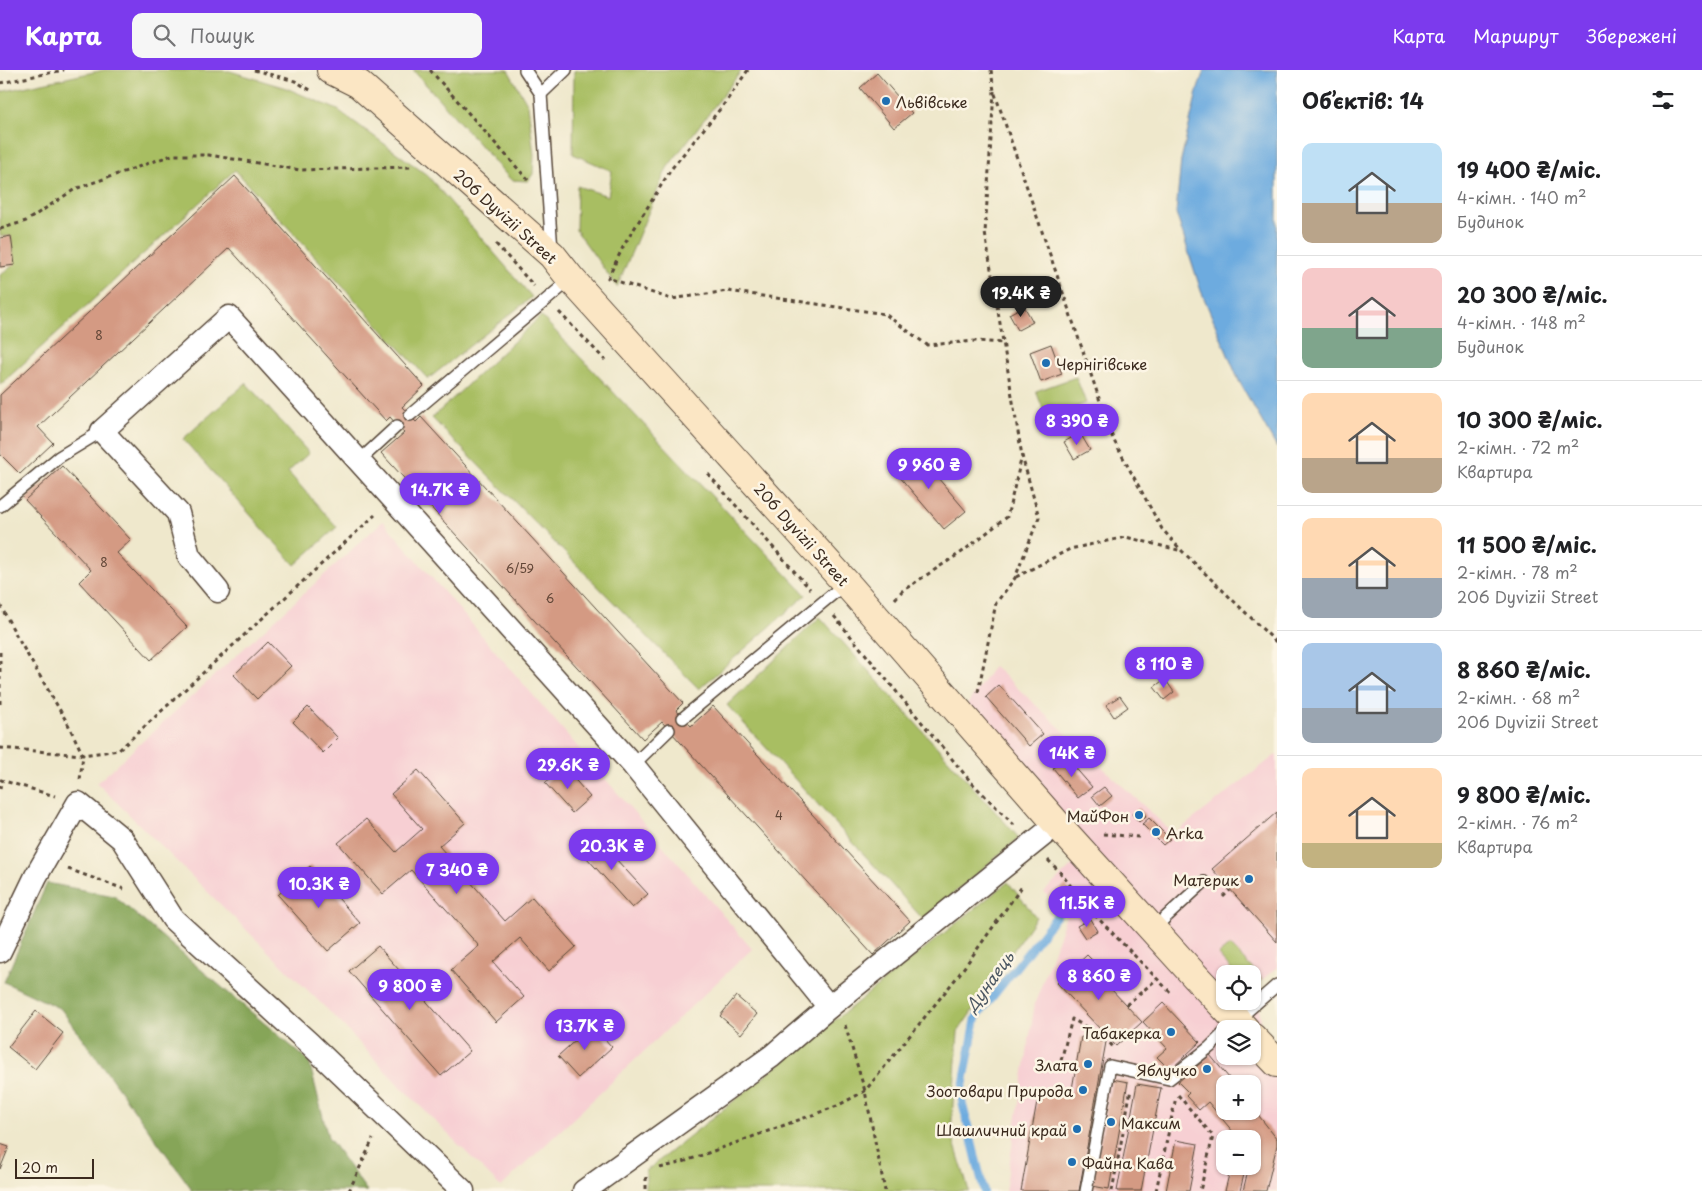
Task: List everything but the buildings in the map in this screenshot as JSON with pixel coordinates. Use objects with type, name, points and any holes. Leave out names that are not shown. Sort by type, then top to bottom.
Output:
[{"type":"street","name":"206 Dyvizii Street","points":[[331,70],[359,84],[552,255],[571,279],[846,583],[1057,824],[1234,1020]]},
{"type":"street","points":[[218,591],[188,556],[178,513],[102,431],[229,317],[633,766],[833,1004]]},
{"type":"street","points":[[0,951],[36,876],[78,803],[122,839],[173,919],[310,1044],[463,1191]]},
{"type":"street","points":[[584,1191],[772,1056],[833,1004],[1057,824]]},
{"type":"lane","points":[[525,70],[542,94],[552,255]]},
{"type":"lane","points":[[542,94],[566,70]]},
{"type":"lane","points":[[410,415],[571,279]]},
{"type":"lane","points":[[359,461],[397,426]]},
{"type":"lane","points":[[0,506],[59,457],[102,431]]},
{"type":"lane","points":[[683,718],[846,583]]},
{"type":"lane","points":[[633,766],[669,730]]},
{"type":"lane","points":[[1153,929],[1204,882]]},
{"type":"lane","points":[[1259,1020],[1277,985]]},
{"type":"lane","points":[[1086,1191],[1110,1066],[1168,1079],[1210,1047],[1216,1046]]},
{"type":"path","points":[[0,83],[64,70]]},
{"type":"path","points":[[254,70],[295,81],[320,95]]},
{"type":"path","points":[[430,70],[528,181]]},
{"type":"path","points":[[748,70],[725,103],[672,168],[624,245],[608,278],[671,299],[728,291],[885,314],[927,345],[976,341],[1003,343]]},
{"type":"path","points":[[991,70],[994,92],[1113,438],[1162,529],[1182,551],[1277,643]]},
{"type":"path","points":[[978,692],[996,603],[1015,578],[1039,517],[1022,456],[985,233],[994,92]]},
{"type":"path","points":[[0,229],[26,221],[75,189],[172,155],[208,155],[300,170],[415,167]]},
{"type":"path","points":[[496,244],[610,366]]},
{"type":"path","points":[[877,618],[902,591],[962,552],[1007,517],[1022,456]]},
{"type":"path","points":[[703,468],[822,602],[971,782],[1019,830]]},
{"type":"path","points":[[0,748],[83,755],[119,750],[392,499]]},
{"type":"path","points":[[1015,578],[1070,549],[1126,537],[1182,551]]},
{"type":"path","points":[[0,605],[68,724],[83,755]]},
{"type":"path","points":[[0,652],[0,707]]},
{"type":"path","points":[[0,774],[0,789]]},
{"type":"path","points":[[0,780],[78,803]]},
{"type":"path","points":[[1100,834],[1140,837]]},
{"type":"path","points":[[1046,857],[1088,908],[1177,1000]]},
{"type":"path","points":[[36,876],[67,869],[128,890]]},
{"type":"path","points":[[655,1169],[684,1162],[837,1106],[865,1091],[958,976],[1028,878]]},
{"type":"path","points":[[1223,898],[1230,890]]},
{"type":"path","points":[[1126,1005],[1157,979]]},
{"type":"path","points":[[833,1004],[865,1091],[886,1191]]},
{"type":"path","points":[[1059,1068],[1072,1019],[1105,1038],[1135,1072],[1112,1191]]},
{"type":"path","points":[[1156,1191],[1176,1093],[1213,1136],[1200,1191]]},
{"type":"path","points":[[349,1191],[384,1115]]},
{"type":"shaded area","points":[[383,521],[752,949],[501,1187],[390,1076],[338,1020],[97,783]]},
{"type":"shaded area","points":[[994,666],[1174,834],[1277,754],[1277,967],[1261,981],[1261,965],[1216,965],[1216,1010],[1259,1010],[1261,1020],[1216,1020],[1216,1065],[1261,1065],[1261,1021],[1265,1050],[1277,1063],[1277,1191],[1005,1191],[1035,1003],[1066,916],[1044,892],[1090,849],[963,710]]},
{"type":"green space","points":[[104,70],[230,71],[286,88],[338,110],[427,175],[532,297],[428,379],[235,170],[0,385],[0,275],[15,264],[11,236],[0,236],[0,92]]},
{"type":"green space","points":[[413,70],[508,70],[528,105],[534,155],[533,174],[528,181],[511,180]]},
{"type":"green space","points":[[742,70],[667,168],[617,287],[576,230],[577,186],[608,196],[612,171],[573,154],[574,71]]},
{"type":"green space","points":[[541,316],[806,595],[699,689],[432,418]]},
{"type":"green space","points":[[1076,377],[1086,403],[1047,419],[1036,391]]},
{"type":"green space","points":[[246,383],[309,453],[288,472],[337,527],[295,565],[183,439]]},
{"type":"green space","points":[[820,617],[1019,838],[923,919],[727,705]]},
{"type":"green space","points":[[1008,882],[1036,917],[958,1032],[951,1132],[969,1191],[646,1191],[646,1171]]},
{"type":"green space","points":[[47,883],[114,896],[309,1061],[328,1137],[367,1191],[191,1191],[191,1188],[61,1009],[4,982]]},
{"type":"green space","points":[[1230,945],[1249,965],[1227,965],[1218,955]]},
{"type":"water","points":[[1204,70],[1277,70],[1277,448],[1239,381],[1201,291],[1176,213],[1181,160]]},
{"type":"waterway","name":"Дунаець","points":[[984,1191],[961,1097],[976,1018],[1058,914]]},
{"type":"place","name":"Львівське","points":[[886,101]]},
{"type":"place","name":"Чернігівське","points":[[1046,363]]},
{"type":"place","name":"МайФон","points":[[1139,815]]},
{"type":"place","name":"Arka","points":[[1156,832]]},
{"type":"place","name":"Материк","points":[[1249,879]]},
{"type":"place","name":"Табакерка","points":[[1171,1032]]},
{"type":"place","name":"Злата","points":[[1088,1064]]},
{"type":"place","name":"Яблучко","points":[[1207,1069]]},
{"type":"place","name":"Зоотовари Природа","points":[[1083,1090]]},
{"type":"place","name":"Максим","points":[[1111,1122]]},
{"type":"place","name":"Шашличний край","points":[[1077,1129]]},
{"type":"place","name":"Файна Кава","points":[[1072,1162]]}]
